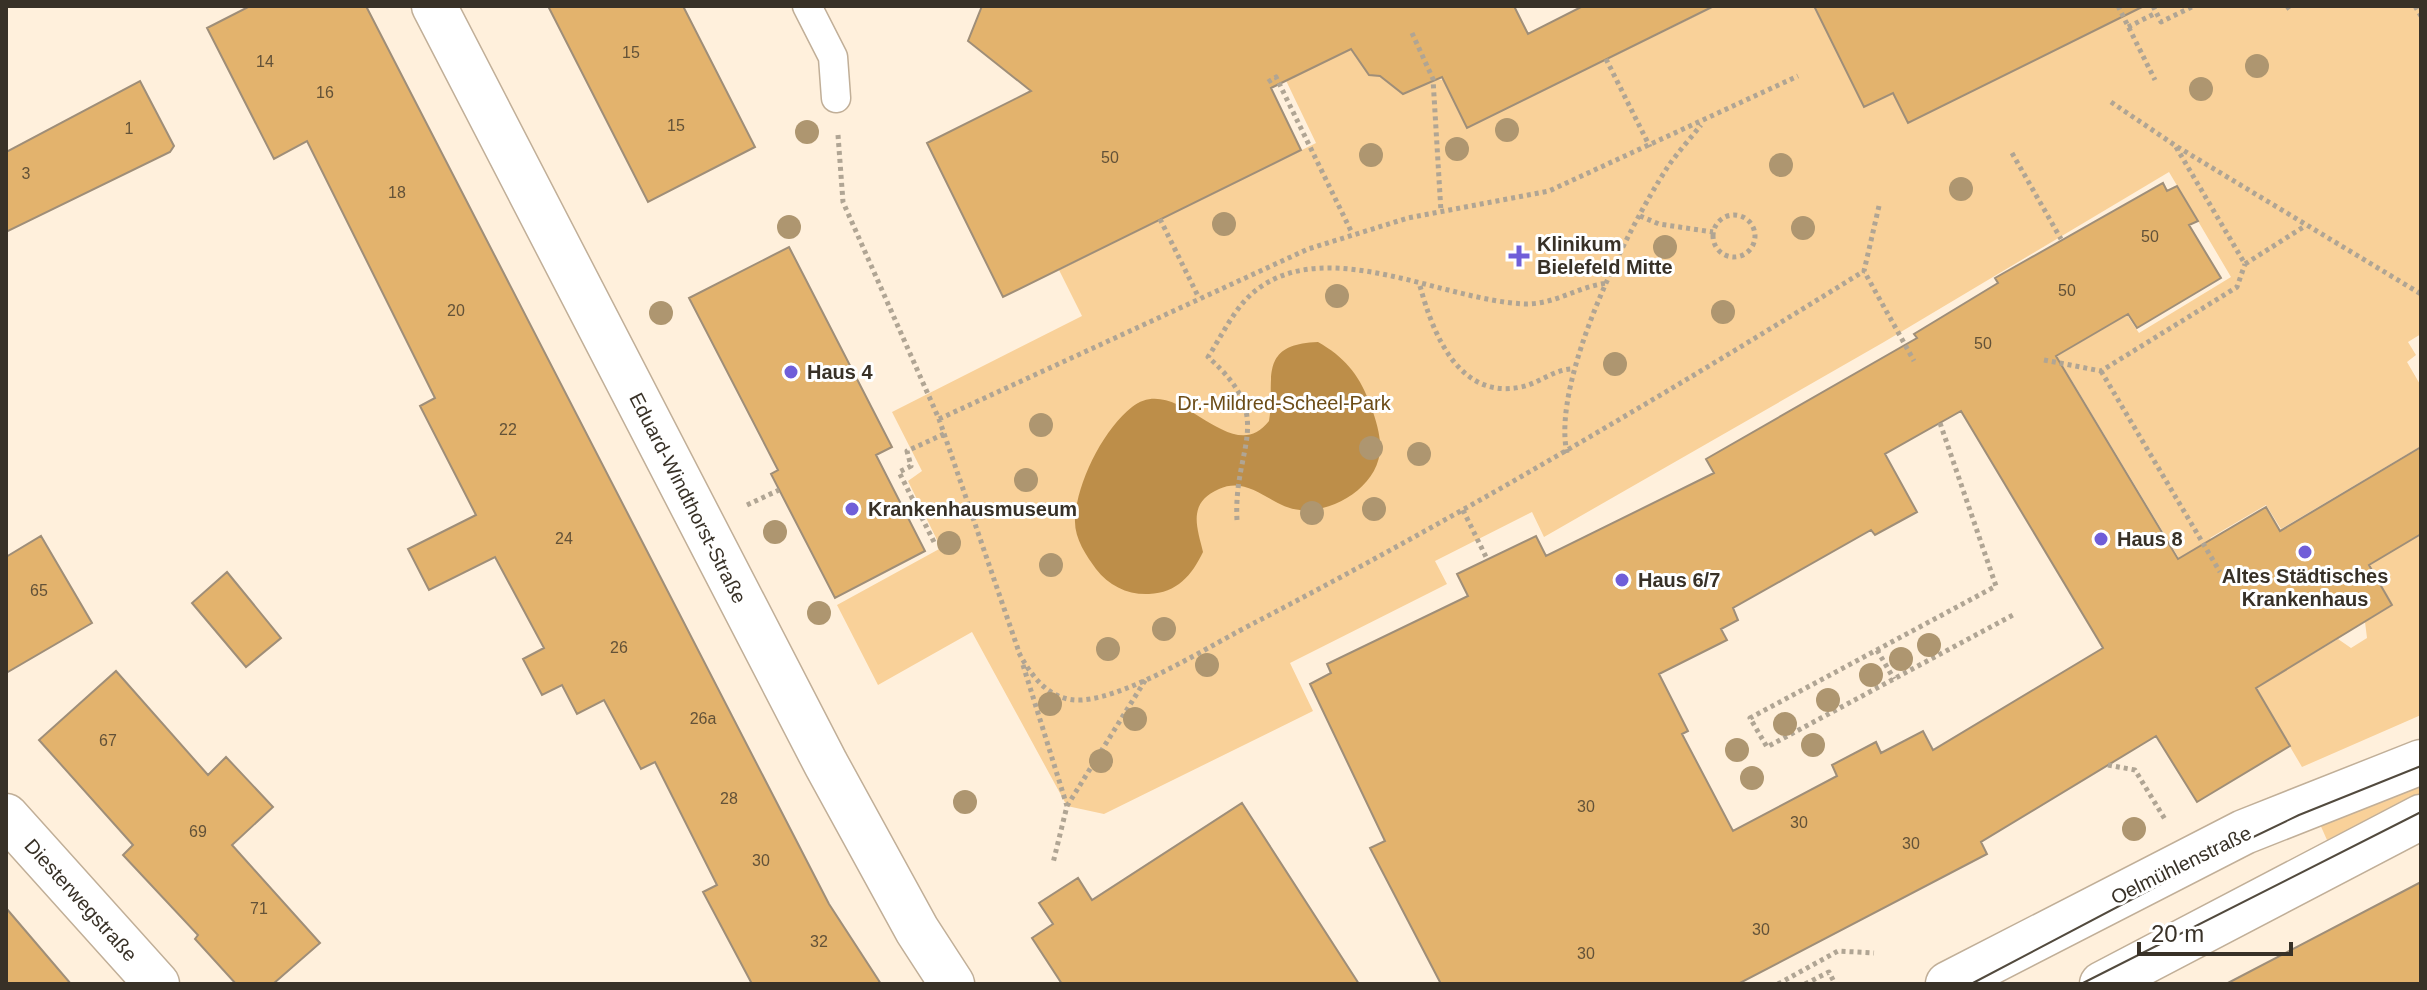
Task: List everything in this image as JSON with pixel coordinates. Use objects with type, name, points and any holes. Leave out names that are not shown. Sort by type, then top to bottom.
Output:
[{"type":"street","name":"Eduard-Windthorst-Straße","points":[[434,6],[826,764],[917,930],[952,984]]},
{"type":"street","name":"Oelmühlenstraße","points":[[1948,984],[2244,832],[2421,762]]},
{"type":"street","name":"Diesterwegstraße","points":[[6,816],[157,984]]},
{"type":"street","points":[[2102,984],[2421,817]]},
{"type":"lane","points":[[807,6],[833,57],[836,98]]},
{"type":"path","points":[[2118,6],[2155,80]]},
{"type":"path","points":[[2128,27],[2155,9],[2161,22],[2194,6]]},
{"type":"path","points":[[2415,6],[2421,16]]},
{"type":"path","points":[[1412,33],[1435,88],[1441,212]]},
{"type":"path","points":[[1606,59],[1650,147]]},
{"type":"path","points":[[939,419],[1268,266],[1352,233],[1549,191],[1650,147],[1798,76]]},
{"type":"path","points":[[1268,82],[1276,77],[1352,233]]},
{"type":"path","points":[[836,98],[843,202],[939,419],[1019,653],[1067,806]]},
{"type":"path","points":[[2111,102],[2305,226],[2421,294]]},
{"type":"path","points":[[1567,453],[1563,413],[1573,369],[1608,283],[1668,166],[1704,122]]},
{"type":"path","points":[[2176,146],[2245,264]]},
{"type":"path","points":[[2012,153],[2061,239]]},
{"type":"path","points":[[1879,206],[1864,271],[1914,361]]},
{"type":"path","points":[[1640,216],[1659,224],[1713,232]]},
{"type":"path","points":[[1738,216],[1749,222],[1755,240],[1748,253],[1734,257],[1720,252],[1713,232],[1725,217],[1738,216]]},
{"type":"path","points":[[1160,219],[1199,298]]},
{"type":"path","points":[[2044,360],[2101,371],[2237,287],[2245,264],[2305,226]]},
{"type":"path","points":[[1268,266],[1274,280]]},
{"type":"path","points":[[1237,520],[1238,492],[1249,427],[1246,401],[1208,357],[1257,289],[1274,280],[1324,268],[1358,268],[1420,286],[1527,304],[1567,297],[1608,283]]},
{"type":"path","points":[[1019,653],[1031,674],[1050,692],[1063,697],[1096,698],[1146,678],[1567,453],[1864,271]]},
{"type":"path","points":[[1420,286],[1432,330],[1445,351],[1461,371],[1484,385],[1503,391],[1573,369]]},
{"type":"path","points":[[2101,371],[2220,572]]},
{"type":"path","points":[[1940,423],[1996,586],[1750,718],[1767,747],[2013,615]]},
{"type":"path","points":[[934,542],[899,472],[911,466],[907,451],[944,434]]},
{"type":"path","points":[[756,500],[779,490]]},
{"type":"path","points":[[1463,510],[1487,559]]},
{"type":"path","points":[[1877,650],[1894,679]]},
{"type":"path","points":[[1053,863],[1067,806],[1146,678]]},
{"type":"path","points":[[2108,765],[2135,770],[2171,828]]},
{"type":"path","points":[[1778,984],[1838,951],[1874,953]]},
{"type":"path","points":[[1805,984],[1829,972],[1835,984]]},
{"type":"green space","name":"Dr.-Mildred-Scheel-Park","points":[[1716,6],[1813,6],[1864,107],[1893,93],[1908,123],[2079,38],[2134,6],[2136,10],[2144,6],[2421,6],[2421,334],[2408,342],[2416,355],[2407,362],[2421,386],[2421,446],[2281,529],[2266,505],[2210,538],[2227,566],[2195,585],[2057,356],[2127,315],[2139,333],[2231,277],[2169,172],[1884,342],[1544,537],[1532,512],[1435,561],[1447,584],[1290,663],[1313,711],[1104,814],[1067,806],[972,632],[878,685],[837,605],[941,548],[908,481],[922,471],[892,412],[1082,316],[1059,270],[1316,143],[1280,68],[1304,27],[1323,63],[1355,47],[1369,76],[1383,69],[1392,86],[1402,92],[1422,77],[1443,80],[1467,128]]},
{"type":"green space","points":[[2421,534],[2421,715],[2302,767],[2234,652],[2289,668],[2338,639],[2351,648],[2367,638],[2365,622],[2393,605],[2369,565]]},
{"type":"green space","points":[[2421,779],[2421,793],[2327,840],[2319,822]]},
{"type":"shaded area","points":[[1318,342],[1349,367],[1365,391],[1373,411],[1380,442],[1379,457],[1366,482],[1342,501],[1314,510],[1290,508],[1241,486],[1219,489],[1202,501],[1198,508],[1197,525],[1203,552],[1182,581],[1159,593],[1141,594],[1126,591],[1107,580],[1081,546],[1075,519],[1086,473],[1121,417],[1132,407],[1149,399],[1167,401],[1221,429],[1238,435],[1254,433],[1269,421],[1272,368],[1277,358],[1298,344]]},
{"type":"building","points":[[250,6],[366,6],[829,904],[881,984],[752,984],[703,892],[717,885],[655,762],[641,769],[604,700],[577,714],[562,685],[542,695],[523,659],[544,648],[495,557],[429,590],[408,549],[476,515],[420,406],[435,398],[307,141],[274,159],[207,28]]},
{"type":"building","points":[[548,6],[683,6],[755,147],[648,202]]},
{"type":"building","points":[[982,6],[1514,6],[1528,34],[1583,6],[1714,6],[1467,128],[1442,77],[1403,94],[1380,76],[1369,75],[1351,49],[1271,88],[1301,150],[1003,297],[927,143],[1031,91],[968,41]]},
{"type":"building","points":[[1814,6],[2144,6],[1908,123],[1893,93],[1864,107]]},
{"type":"building","points":[[140,81],[174,146],[170,152],[6,232],[6,152]]},
{"type":"building","points":[[2163,183],[2167,191],[2177,186],[2198,221],[2189,225],[2221,278],[2137,328],[2128,314],[2056,356],[2178,559],[2266,507],[2280,531],[2421,447],[2421,534],[2369,565],[2392,605],[2256,688],[2290,746],[2197,802],[2156,736],[1981,842],[1987,854],[1738,984],[1441,984],[1370,848],[1385,841],[1310,684],[1331,673],[1327,664],[1468,596],[1457,574],[1536,536],[1546,556],[1714,473],[1706,459],[1917,338],[1914,334],[1998,283],[1995,278]],"holes":[[[1961,411],[2103,648],[1933,750],[1923,731],[1881,753],[1876,742],[1832,765],[1837,776],[1733,831],[1682,734],[1688,731],[1659,674],[1727,640],[1721,629],[1738,620],[1733,608],[1871,530],[1875,535],[1917,512],[1885,454]]]},
{"type":"building","name":"Haus 4","points":[[789,247],[892,447],[876,455],[925,551],[835,598],[771,474],[778,470],[689,298]]},
{"type":"building","points":[[41,536],[92,623],[6,673],[6,557]]},
{"type":"building","points":[[227,572],[281,638],[246,667],[192,603]]},
{"type":"building","points":[[116,671],[208,775],[226,757],[273,807],[232,845],[320,943],[273,984],[236,984],[195,939],[198,935],[123,855],[133,845],[39,740]]},
{"type":"building","points":[[1242,803],[1359,984],[1062,984],[1032,938],[1053,924],[1039,903],[1078,878],[1092,900]]},
{"type":"building","points":[[2421,882],[2421,984],[2226,984]]},
{"type":"building","points":[[6,908],[71,984],[6,984]]},
{"type":"tram line","points":[[1971,984],[2220,853],[2299,815],[2421,766]]},
{"type":"tram line","points":[[2081,984],[2421,812]]},
{"type":"place","name":"Klinikum Bielefeld Mitte","points":[[1519,256]]},
{"type":"place","name":"Haus 4","points":[[791,372]]},
{"type":"place","name":"Krankenhausmuseum","points":[[852,509]]},
{"type":"place","name":"Haus 8","points":[[2101,539]]},
{"type":"place","name":"Altes Städtisches Krankenhaus","points":[[2305,552]]},
{"type":"place","name":"Haus 6/7","points":[[1622,580]]}]
